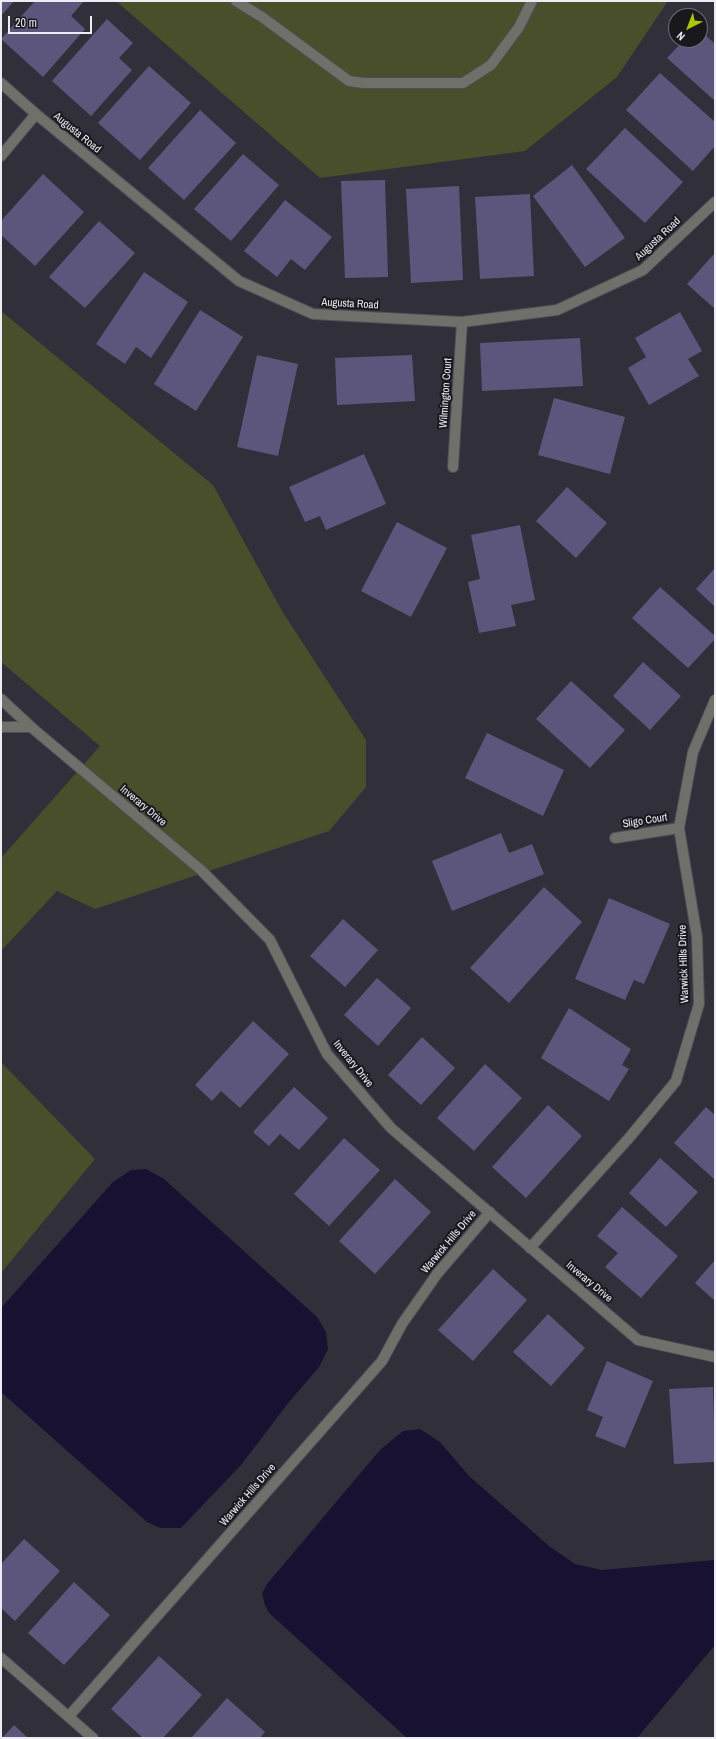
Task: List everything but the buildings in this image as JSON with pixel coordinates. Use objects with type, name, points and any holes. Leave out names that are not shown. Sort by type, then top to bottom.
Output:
[{"type":"street","points":[[236,1],[262,17],[349,81],[364,83],[463,83],[491,65],[519,27],[532,1]]},
{"type":"street","name":"Augusta Road","points":[[1,83],[36,114],[239,281],[313,314],[462,322],[557,310],[643,270],[715,202]]},
{"type":"street","points":[[1,156],[36,114]]},
{"type":"street","name":"Wilmington Court","points":[[453,467],[462,322]]},
{"type":"street","name":"Inverary Drive","points":[[1,700],[31,728],[201,870],[270,940],[327,1054],[391,1128],[638,1340],[715,1356]]},
{"type":"street","name":"Warwick Hills Drive","points":[[530,1248],[629,1138],[676,1081],[699,1004],[697,937],[679,828],[693,752],[715,700]]},
{"type":"street","points":[[1,727],[31,728]]},
{"type":"street","name":"Sligo Court","points":[[615,838],[679,828]]},
{"type":"street","name":"Warwick Hills Drive","points":[[69,1716],[382,1361],[402,1324],[437,1274],[490,1212]]},
{"type":"street","points":[[1,1658],[93,1738]]},
{"type":"green space","points":[[116,1],[668,1],[617,77],[525,151],[320,178]]},
{"type":"green space","points":[[1,311],[213,485],[282,611],[366,740],[366,787],[329,831],[95,909],[57,891],[1,951],[1,858],[100,746],[1,662]]},
{"type":"green space","points":[[1,1062],[95,1159],[1,1273]]},
{"type":"shaded area","points":[[146,1169],[164,1179],[317,1317],[326,1332],[328,1349],[319,1367],[289,1402],[241,1465],[181,1528],[160,1528],[147,1522],[1,1392],[1,1308],[113,1182],[131,1170]]},
{"type":"shaded area","points":[[420,1429],[440,1442],[469,1476],[549,1546],[575,1564],[602,1570],[715,1560],[715,1645],[637,1738],[407,1738],[269,1613],[262,1594],[267,1584],[380,1450],[403,1431]]}]
